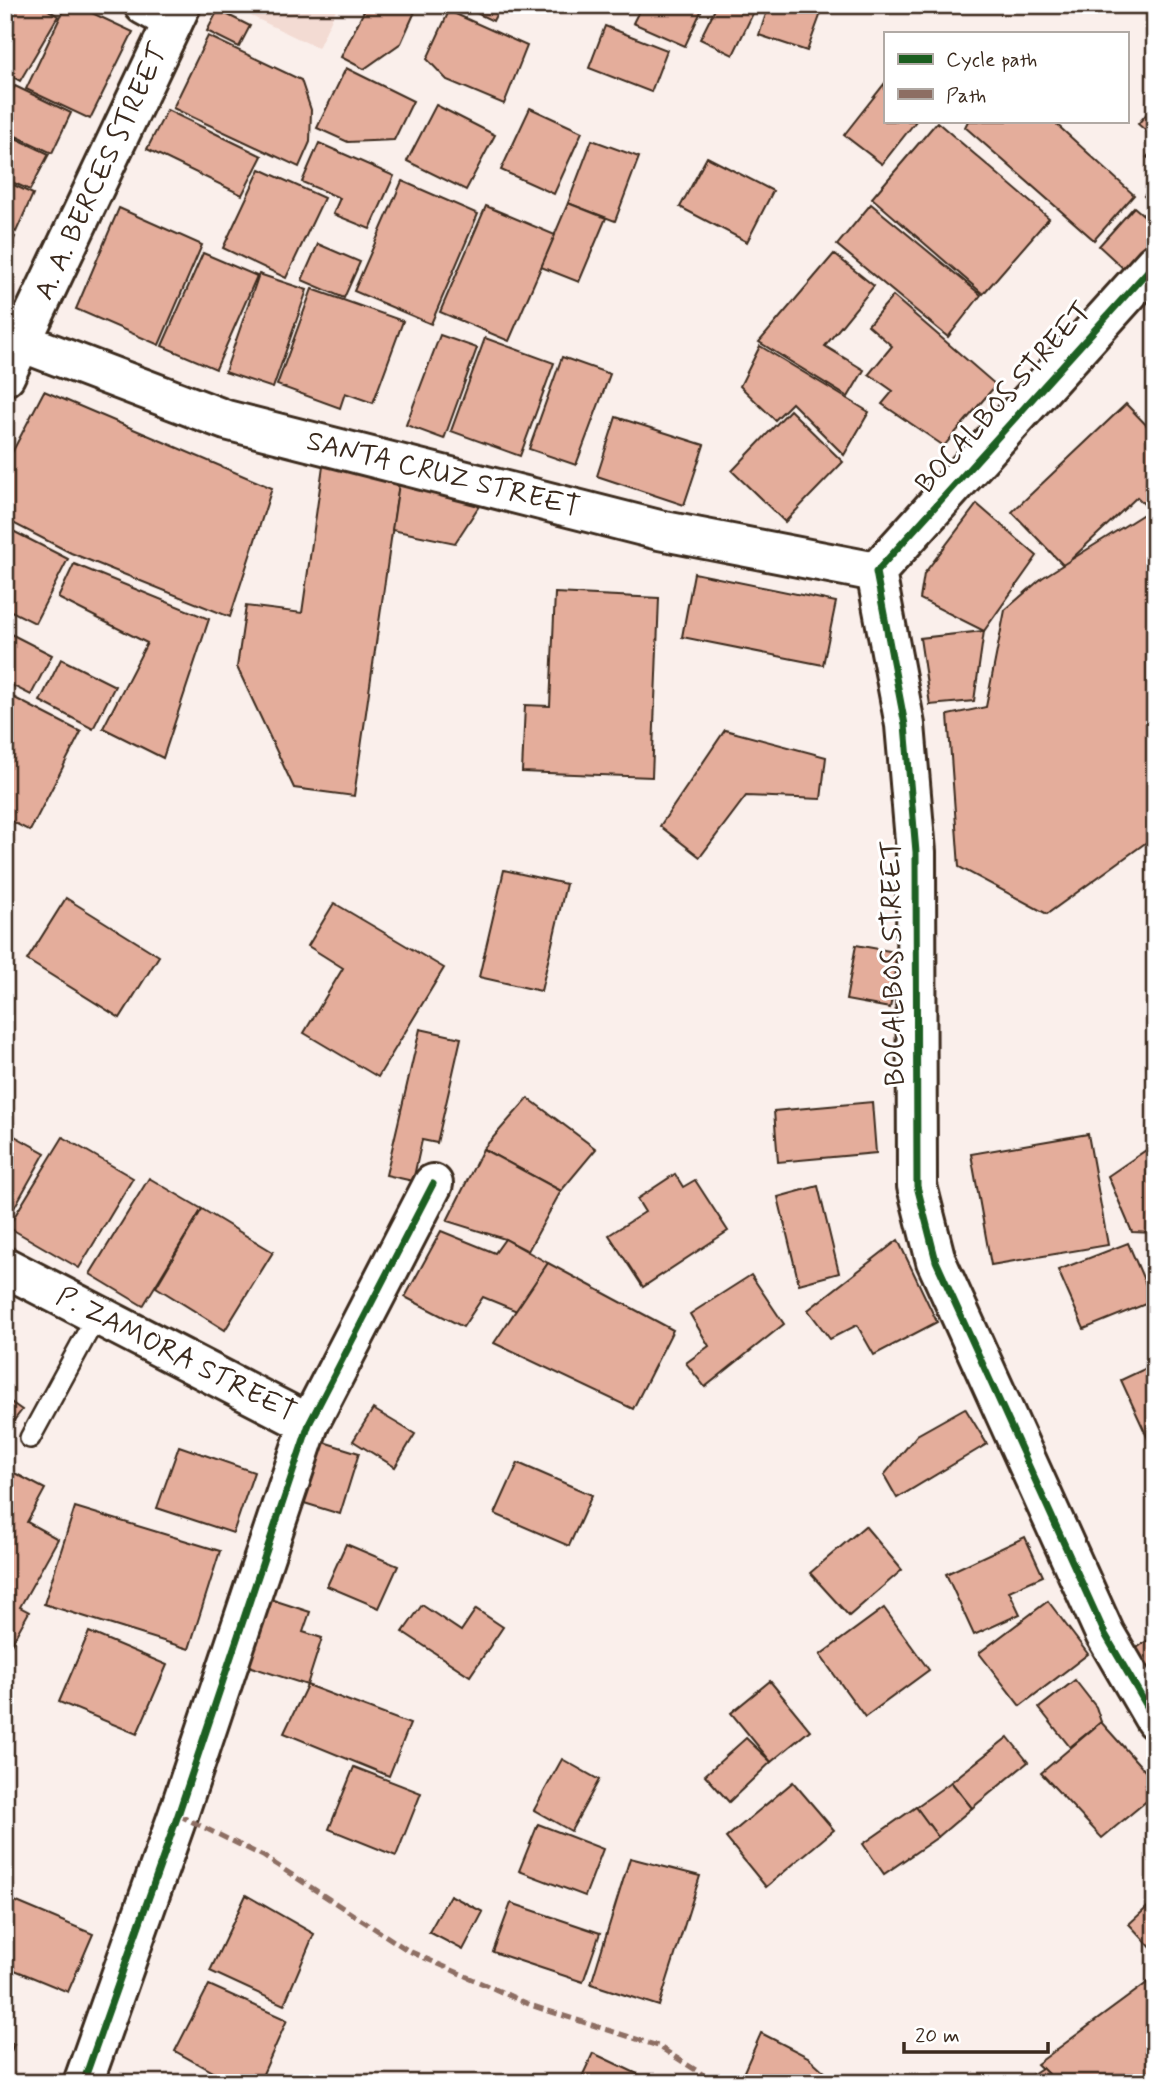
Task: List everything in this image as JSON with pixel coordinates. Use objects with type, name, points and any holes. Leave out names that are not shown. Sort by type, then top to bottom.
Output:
[{"type":"street","name":"A. A. BERCES STREET","points":[[5,376],[166,11]]},
{"type":"street","name":"BOCALBOS STREET","points":[[1155,262],[876,572],[905,725],[916,852],[917,1186],[936,1261],[1105,1634],[1155,1720]]},
{"type":"street","name":"SANTA CRUZ STREET","points":[[21,342],[226,420],[659,530],[876,572]]},
{"type":"street","points":[[83,2083],[178,1815],[309,1424],[433,1184]]},
{"type":"street","name":"P. ZAMORA STREET","points":[[5,1267],[309,1424]]},
{"type":"lane","points":[[30,1438],[97,1315]]},
{"type":"shaded area","points":[[228,5],[338,5],[318,48]]},
{"type":"building","points":[[5,5],[40,5],[58,16],[20,81],[5,73]]},
{"type":"building","points":[[66,5],[75,5],[133,32],[90,119],[26,89]]},
{"type":"building","points":[[367,5],[418,5],[401,43],[364,69],[341,57]]},
{"type":"building","points":[[460,5],[501,5],[493,21]]},
{"type":"building","points":[[642,5],[704,5],[685,46],[633,23]]},
{"type":"building","points":[[717,5],[757,5],[733,55],[700,39]]},
{"type":"building","points":[[769,5],[824,5],[807,51],[759,35]]},
{"type":"building","points":[[218,10],[250,26],[239,47],[207,31]]},
{"type":"building","points":[[449,11],[527,46],[504,104],[447,80],[427,59]]},
{"type":"building","points":[[605,26],[667,50],[651,92],[589,68]]},
{"type":"building","points":[[208,36],[301,80],[311,110],[310,142],[299,167],[173,108]]},
{"type":"building","points":[[346,68],[413,101],[394,140],[348,142],[317,128]]},
{"type":"building","points":[[884,84],[884,122],[915,122],[882,164],[844,135]]},
{"type":"building","points":[[15,86],[71,113],[52,153],[5,131],[5,107]]},
{"type":"building","points":[[1155,104],[1155,139],[1138,124]]},
{"type":"building","points":[[436,105],[495,135],[466,190],[407,161]]},
{"type":"building","points":[[530,108],[582,132],[554,194],[501,170]]},
{"type":"building","points":[[167,110],[262,156],[242,195],[147,149]]},
{"type":"building","points":[[937,122],[1049,218],[983,294],[872,198]]},
{"type":"building","points":[[968,122],[1054,122],[1134,195],[1094,240],[965,127]]},
{"type":"building","points":[[5,133],[49,154],[30,190],[5,179]]},
{"type":"building","points":[[592,140],[639,157],[615,221],[568,203]]},
{"type":"building","points":[[319,143],[394,176],[370,229],[333,214],[340,198],[302,182]]},
{"type":"building","points":[[1155,148],[1155,163],[1147,157]]},
{"type":"building","points":[[707,157],[773,191],[747,242],[680,207]]},
{"type":"building","points":[[260,169],[324,198],[286,278],[223,248]]},
{"type":"building","points":[[5,181],[33,194],[16,232],[5,227]]},
{"type":"building","points":[[402,181],[478,214],[431,324],[354,291]]},
{"type":"building","points":[[1155,184],[1155,206],[1144,196]]},
{"type":"building","points":[[568,203],[606,218],[579,282],[541,267]]},
{"type":"building","points":[[871,204],[981,295],[948,337],[837,245]]},
{"type":"building","points":[[486,206],[555,235],[509,341],[440,312]]},
{"type":"building","points":[[1134,207],[1155,225],[1155,235],[1124,269],[1099,246]]},
{"type":"building","points":[[119,208],[202,245],[159,345],[76,309]]},
{"type":"building","points":[[5,232],[15,237],[5,257]]},
{"type":"building","points":[[318,244],[360,262],[344,298],[302,280]]},
{"type":"building","points":[[203,253],[257,276],[216,369],[162,346]]},
{"type":"building","points":[[834,254],[874,286],[825,346],[864,370],[848,397],[759,342]]},
{"type":"building","points":[[259,274],[307,290],[273,388],[225,372]]},
{"type":"building","points":[[312,289],[403,321],[373,403],[345,393],[340,408],[277,385]]},
{"type":"building","points":[[893,296],[996,385],[944,446],[882,404],[893,391],[869,374],[892,346],[868,325]]},
{"type":"building","points":[[440,335],[477,348],[444,439],[406,425]]},
{"type":"building","points":[[485,338],[554,363],[520,456],[451,431]]},
{"type":"building","points":[[760,346],[869,412],[844,455],[792,403],[775,420],[740,386]]},
{"type":"building","points":[[562,357],[610,374],[576,465],[529,449]]},
{"type":"building","points":[[44,391],[272,488],[230,617],[71,553],[5,519],[5,466]]},
{"type":"building","points":[[1126,404],[1155,434],[1155,515],[1137,497],[1064,566],[1012,512]]},
{"type":"building","points":[[790,410],[843,462],[785,522],[732,471]]},
{"type":"building","points":[[616,417],[704,445],[684,505],[597,476]]},
{"type":"building","points":[[323,466],[400,477],[354,796],[294,788],[237,667],[246,606],[302,613]]},
{"type":"building","points":[[400,477],[479,506],[455,543],[392,530]]},
{"type":"building","points":[[977,504],[1037,556],[984,631],[920,599],[924,574]]},
{"type":"building","points":[[1150,510],[1155,515],[1155,836],[1047,914],[959,867],[948,715],[986,707],[1005,610],[1042,578]]},
{"type":"building","points":[[5,527],[68,559],[35,623],[5,608]]},
{"type":"building","points":[[74,564],[209,619],[163,758],[103,728],[147,643],[58,598]]},
{"type":"building","points":[[694,573],[836,602],[823,665],[682,637]]},
{"type":"building","points":[[555,593],[659,598],[652,777],[522,772],[525,705],[550,706]]},
{"type":"building","points":[[5,631],[52,655],[31,695],[5,682]]},
{"type":"building","points":[[984,631],[974,701],[930,705],[920,638]]},
{"type":"building","points":[[61,659],[115,686],[93,729],[40,701]]},
{"type":"building","points":[[5,693],[81,732],[30,831],[5,818]]},
{"type":"building","points":[[725,730],[826,757],[821,799],[746,796],[700,857],[660,826]]},
{"type":"building","points":[[504,870],[566,884],[541,991],[479,977]]},
{"type":"building","points":[[66,898],[159,956],[120,1018],[27,960]]},
{"type":"building","points":[[334,903],[444,968],[378,1077],[304,1033],[343,968],[308,946]]},
{"type":"building","points":[[856,945],[901,953],[890,1008],[846,1000]]},
{"type":"building","points":[[420,1029],[461,1038],[437,1143],[422,1140],[413,1181],[386,1175]]},
{"type":"building","points":[[5,1097],[13,1101],[5,1115]]},
{"type":"building","points":[[528,1098],[596,1149],[561,1191],[483,1149]]},
{"type":"building","points":[[872,1102],[876,1153],[778,1162],[774,1111]]},
{"type":"building","points":[[11,1134],[45,1153],[5,1224],[5,1145]]},
{"type":"building","points":[[1088,1134],[1108,1245],[991,1265],[971,1154]]},
{"type":"building","points":[[63,1137],[133,1178],[79,1268],[8,1227]]},
{"type":"building","points":[[1155,1144],[1155,1233],[1132,1232],[1108,1176]]},
{"type":"building","points":[[483,1149],[561,1191],[528,1251],[505,1239],[447,1221]]},
{"type":"building","points":[[675,1174],[683,1187],[695,1180],[728,1231],[643,1287],[609,1235],[645,1212],[637,1199]]},
{"type":"building","points":[[149,1178],[202,1209],[143,1306],[90,1274]]},
{"type":"building","points":[[818,1186],[839,1273],[799,1284],[778,1197]]},
{"type":"building","points":[[202,1209],[273,1252],[225,1330],[156,1287]]},
{"type":"building","points":[[441,1231],[495,1253],[505,1239],[548,1263],[517,1311],[483,1297],[463,1327],[405,1297]]},
{"type":"building","points":[[898,1240],[937,1322],[874,1355],[857,1325],[830,1339],[808,1310]]},
{"type":"building","points":[[1128,1243],[1153,1301],[1084,1329],[1058,1270]]},
{"type":"building","points":[[548,1263],[673,1330],[633,1409],[494,1343]]},
{"type":"building","points":[[751,1275],[784,1324],[705,1387],[686,1363],[709,1346],[690,1314]]},
{"type":"building","points":[[1155,1364],[1155,1454],[1121,1380]]},
{"type":"building","points":[[5,1398],[22,1410],[5,1432]]},
{"type":"building","points":[[965,1408],[987,1444],[897,1498],[884,1475],[917,1435]]},
{"type":"building","points":[[373,1409],[415,1434],[395,1467],[353,1441]]},
{"type":"building","points":[[320,1441],[359,1453],[340,1514],[301,1502]]},
{"type":"building","points":[[179,1446],[254,1472],[233,1533],[157,1508]]},
{"type":"building","points":[[518,1463],[592,1495],[569,1546],[495,1514]]},
{"type":"building","points":[[5,1468],[45,1489],[27,1522],[58,1539],[20,1607],[29,1612],[5,1655]]},
{"type":"building","points":[[75,1507],[220,1551],[189,1649],[44,1604]]},
{"type":"building","points":[[865,1526],[902,1570],[849,1616],[810,1573]]},
{"type":"building","points":[[1025,1537],[1043,1576],[1009,1591],[1020,1614],[974,1635],[946,1574]]},
{"type":"building","points":[[346,1544],[398,1566],[379,1608],[327,1586]]},
{"type":"building","points":[[267,1598],[310,1612],[303,1632],[322,1638],[307,1685],[245,1665]]},
{"type":"building","points":[[1048,1601],[1088,1654],[1020,1706],[979,1653]]},
{"type":"building","points":[[422,1605],[461,1631],[476,1609],[503,1627],[470,1676],[403,1632]]},
{"type":"building","points":[[884,1608],[929,1670],[865,1717],[820,1655]]},
{"type":"building","points":[[89,1632],[167,1665],[137,1734],[59,1702]]},
{"type":"building","points":[[1155,1635],[1155,1685],[1134,1650]]},
{"type":"building","points":[[1075,1680],[1096,1707],[1101,1722],[1070,1747],[1039,1708]]},
{"type":"building","points":[[770,1681],[810,1730],[771,1762],[731,1713]]},
{"type":"building","points":[[307,1685],[410,1724],[389,1776],[284,1733]]},
{"type":"building","points":[[1101,1722],[1155,1782],[1155,1794],[1102,1838],[1041,1773]]},
{"type":"building","points":[[1008,1737],[1028,1762],[972,1808],[951,1782]]},
{"type":"building","points":[[746,1738],[771,1762],[729,1802],[705,1775]]},
{"type":"building","points":[[562,1759],[599,1780],[571,1831],[534,1810]]},
{"type":"building","points":[[354,1767],[421,1793],[396,1856],[329,1829]]},
{"type":"building","points":[[793,1782],[834,1830],[766,1887],[726,1838]]},
{"type":"building","points":[[951,1782],[972,1808],[938,1837],[916,1807]]},
{"type":"building","points":[[916,1807],[938,1837],[884,1874],[863,1844]]},
{"type":"building","points":[[538,1824],[603,1849],[585,1896],[519,1871]]},
{"type":"building","points":[[630,1858],[700,1876],[659,2006],[591,1984]]},
{"type":"building","points":[[246,1895],[314,1934],[284,2005],[210,1971]]},
{"type":"building","points":[[450,1895],[483,1912],[463,1950],[429,1932]]},
{"type":"building","points":[[5,1897],[93,1934],[68,1992],[5,1966]]},
{"type":"building","points":[[1155,1900],[1155,1952],[1129,1924]]},
{"type":"building","points":[[511,1903],[600,1933],[583,1982],[493,1952]]},
{"type":"building","points":[[1155,1977],[1155,2083],[1057,2083],[1037,2064]]},
{"type":"building","points":[[209,1985],[287,2020],[259,2083],[232,2083],[175,2051]]},
{"type":"building","points":[[761,2033],[808,2057],[837,2083],[756,2083],[742,2076]]},
{"type":"building","points":[[5,2041],[14,2044],[5,2066]]},
{"type":"building","points":[[593,2053],[646,2078],[643,2083],[579,2083]]},
{"type":"building","points":[[1042,2068],[1057,2083],[1019,2083]]},
{"type":"marked path","points":[[178,1815],[263,1856],[409,1951],[533,2006],[658,2046],[716,2083]]},
{"type":"cycle path","points":[[1155,263],[876,572],[905,725],[916,852],[917,1186],[936,1261],[1105,1634],[1155,1720]]},
{"type":"cycle path","points":[[83,2083],[178,1815],[309,1424],[433,1184]]}]
